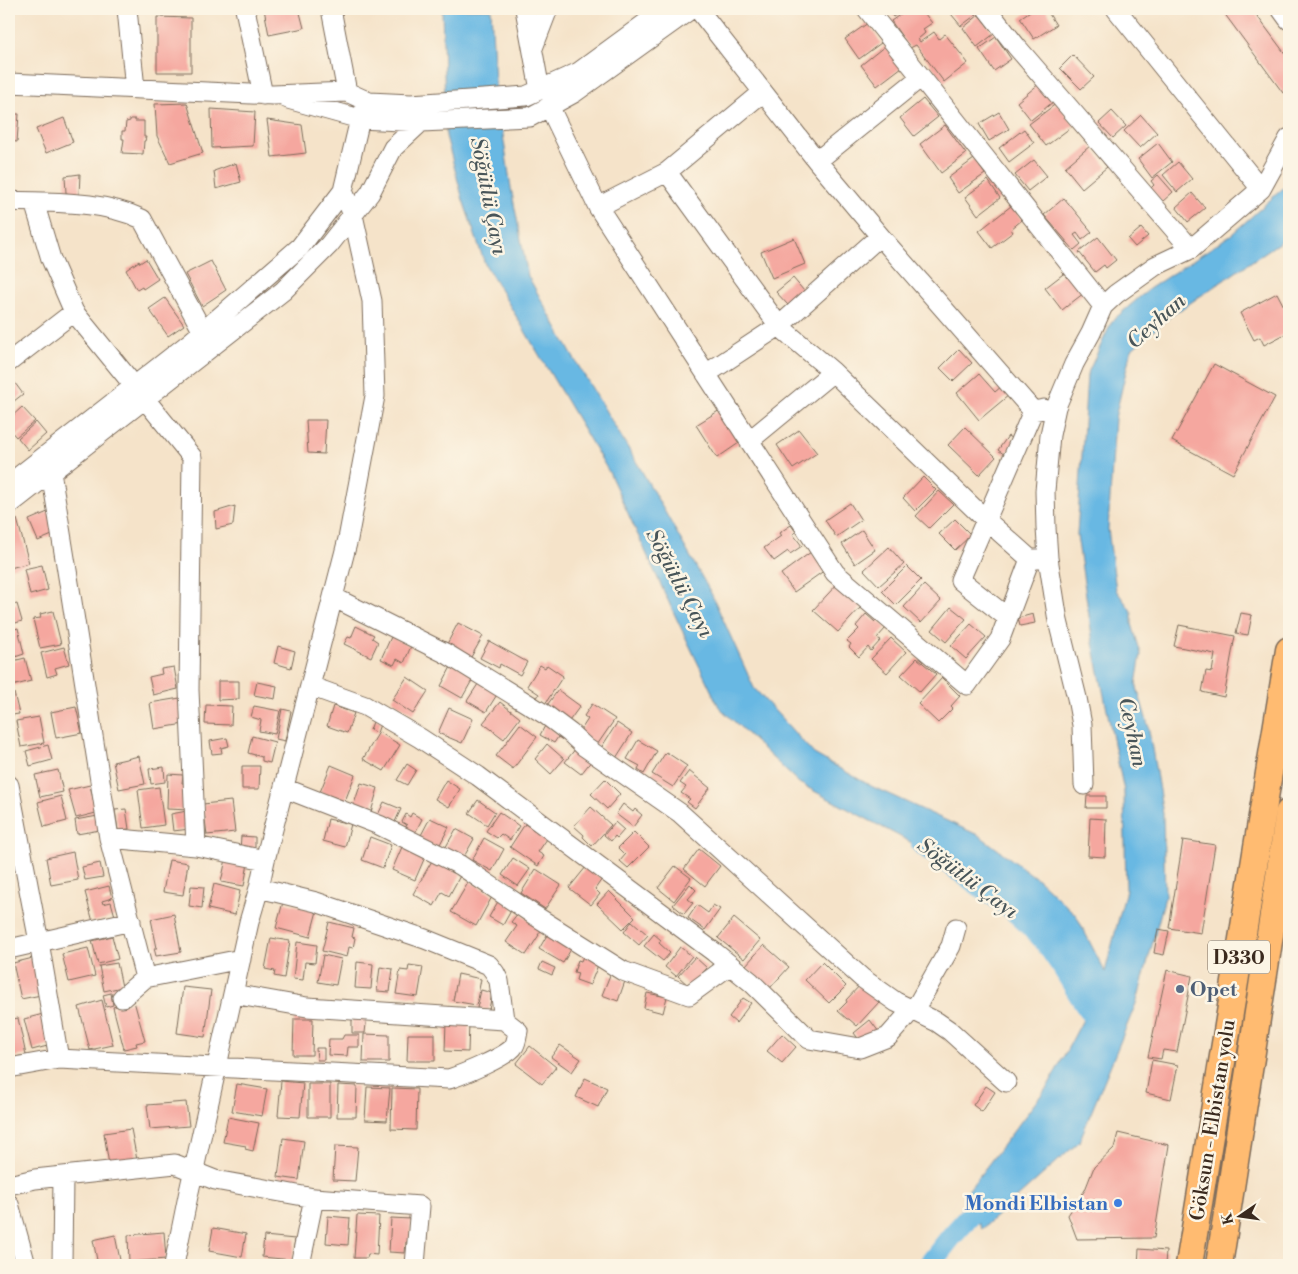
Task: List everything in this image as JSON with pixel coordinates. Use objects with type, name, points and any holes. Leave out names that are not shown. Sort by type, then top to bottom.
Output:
[{"type":"highway","name":"Göksun - Elbistan yolu","points":[[1189,1265],[1289,650]]},
{"type":"highway","name":"Göksun - Elbistan yolu","points":[[1219,1265],[1289,812]]},
{"type":"street","points":[[127,9],[135,89]]},
{"type":"street","points":[[244,9],[268,95]]},
{"type":"street","points":[[331,9],[347,92]]},
{"type":"street","points":[[525,9],[533,48],[538,97],[598,207],[835,573],[966,685],[1000,639],[1008,618],[1039,559],[1046,528],[1045,491],[1050,435],[1056,407],[1074,364],[1103,306],[1154,266],[1191,249],[1261,189],[1289,138]]},
{"type":"street","points":[[533,48],[548,9]]},
{"type":"street","points":[[268,95],[360,119],[421,122],[530,117],[538,97],[579,72],[665,9]]},
{"type":"street","points":[[9,83],[268,95],[347,92],[369,102],[411,104],[538,97],[574,93],[691,9]]},
{"type":"street","points":[[698,9],[817,162],[1033,411]]},
{"type":"street","points":[[867,9],[1103,306]]},
{"type":"street","points":[[986,9],[1191,249]]},
{"type":"street","points":[[1116,9],[1261,189]]},
{"type":"street","points":[[1281,9],[1289,20]]},
{"type":"street","points":[[817,162],[921,77]]},
{"type":"street","points":[[598,207],[666,172],[762,92]]},
{"type":"street","points":[[9,506],[51,472],[203,332],[300,247],[343,191],[360,119],[369,102]]},
{"type":"street","points":[[9,484],[283,291],[329,245],[370,193],[393,148],[421,122]]},
{"type":"street","points":[[666,172],[779,326],[833,372],[986,520],[1039,559],[1058,621],[1077,698],[1082,725],[1084,785]]},
{"type":"street","points":[[174,1265],[249,922],[348,539],[375,396],[372,301],[353,215],[343,191]]},
{"type":"street","points":[[9,201],[92,205],[128,212],[142,219],[203,332]]},
{"type":"street","points":[[34,202],[51,259],[74,312],[192,457],[190,690],[196,846]]},
{"type":"street","points":[[706,374],[779,326],[880,236]]},
{"type":"street","points":[[9,362],[74,312]]},
{"type":"street","points":[[749,441],[833,372]]},
{"type":"street","points":[[1033,411],[1056,407]]},
{"type":"street","points":[[1008,618],[960,580],[1033,411]]},
{"type":"street","points":[[51,472],[109,838],[145,978]]},
{"type":"street","points":[[333,597],[447,654],[546,715],[585,747],[680,813],[862,978],[896,1002],[938,1022],[1006,1082]]},
{"type":"street","points":[[310,686],[365,706],[420,738],[478,776],[730,964],[809,1039],[860,1048],[888,1037],[919,1002],[951,946],[956,928]]},
{"type":"street","points":[[9,785],[59,1059]]},
{"type":"street","points":[[284,788],[379,825],[460,866],[623,971],[688,996],[730,964]]},
{"type":"street","points":[[109,838],[196,846],[265,860]]},
{"type":"street","points":[[259,888],[316,902],[426,939],[488,965],[496,974],[499,982],[504,1020]]},
{"type":"street","points":[[9,949],[131,922]]},
{"type":"street","points":[[122,998],[145,978],[241,959]]},
{"type":"street","points":[[9,1068],[59,1059],[449,1079],[472,1071],[507,1053],[514,1047],[518,1031],[504,1020],[307,1007],[233,994]]},
{"type":"street","points":[[9,1185],[34,1179],[175,1164],[215,1180],[314,1198],[420,1206],[415,1265]]},
{"type":"street","points":[[62,1265],[63,1176]]},
{"type":"street","points":[[300,1265],[314,1198]]},
{"type":"street","points":[[9,1204],[26,1265]]},
{"type":"water","points":[[442,9],[491,9],[495,82],[511,188],[528,276],[711,593],[754,688],[814,754],[873,787],[980,836],[1039,880],[1076,915],[1105,972],[1126,890],[1124,791],[1093,643],[1077,535],[1087,375],[1112,321],[1149,289],[1232,234],[1289,183],[1289,236],[1171,316],[1131,350],[1115,418],[1108,529],[1116,590],[1132,612],[1132,624],[1141,654],[1136,684],[1148,725],[1163,814],[1165,897],[1137,1001],[1079,1142],[982,1229],[964,1196],[1048,1086],[1088,1010],[1081,981],[1053,942],[1010,895],[799,783],[719,707],[609,472],[485,264],[463,200],[446,136]]},
{"type":"building","points":[[264,9],[299,9],[304,28],[269,35]]},
{"type":"building","points":[[887,9],[904,9],[893,17]]},
{"type":"building","points":[[908,9],[921,9],[932,23],[923,29],[925,33],[918,39],[920,42],[934,32],[939,39],[945,34],[968,63],[944,82],[916,45],[910,48],[891,21]]},
{"type":"building","points":[[947,9],[973,9],[977,14],[961,26]]},
{"type":"building","points":[[1033,9],[1046,9],[1056,25],[1034,39],[1020,18]]},
{"type":"building","points":[[1221,9],[1252,9],[1289,59],[1289,88],[1283,93]]},
{"type":"building","points":[[979,15],[994,34],[977,47],[963,28]]},
{"type":"building","points":[[157,17],[191,18],[191,72],[157,72]]},
{"type":"building","points":[[868,23],[881,43],[859,59],[845,39]]},
{"type":"building","points":[[996,37],[1011,59],[994,71],[979,49]]},
{"type":"building","points":[[885,46],[902,67],[877,86],[861,65]]},
{"type":"building","points":[[1073,55],[1094,77],[1081,89],[1060,68]]},
{"type":"building","points":[[1040,83],[1054,101],[1031,120],[1017,102]]},
{"type":"building","points":[[923,99],[938,117],[914,136],[900,118]]},
{"type":"building","points":[[187,103],[203,153],[170,163],[157,136],[155,104]]},
{"type":"building","points":[[1057,103],[1074,125],[1046,146],[1029,124]]},
{"type":"building","points":[[211,109],[255,112],[253,146],[212,148]]},
{"type":"building","points":[[1112,111],[1126,126],[1113,138],[1099,123]]},
{"type":"building","points":[[999,112],[1009,129],[989,141],[979,124]]},
{"type":"building","points":[[9,114],[19,114],[17,142],[9,141]]},
{"type":"building","points":[[1141,115],[1157,133],[1140,148],[1124,131]]},
{"type":"building","points":[[64,118],[73,142],[46,153],[36,129]]},
{"type":"building","points":[[130,119],[144,121],[144,137],[146,137],[143,154],[122,153],[124,139],[122,139],[122,131],[125,131],[126,122],[130,121]]},
{"type":"building","points":[[267,120],[302,125],[306,153],[272,157]]},
{"type":"building","points":[[945,125],[966,154],[941,173],[920,144]]},
{"type":"building","points":[[1024,129],[1034,143],[1009,162],[999,148]]},
{"type":"building","points":[[1158,143],[1172,162],[1152,178],[1138,159]]},
{"type":"building","points":[[1090,146],[1107,167],[1082,188],[1065,167]]},
{"type":"building","points":[[974,159],[985,174],[958,193],[948,178]]},
{"type":"building","points":[[1034,160],[1047,176],[1028,191],[1015,175]]},
{"type":"building","points":[[1178,162],[1192,179],[1177,192],[1163,175]]},
{"type":"building","points":[[236,163],[241,182],[216,189],[214,171]]},
{"type":"building","points":[[80,174],[79,195],[66,193],[65,176]]},
{"type":"building","points":[[1158,175],[1173,192],[1162,202],[1151,188],[1154,185],[1151,181]]},
{"type":"building","points":[[988,180],[1000,198],[978,215],[965,197]]},
{"type":"building","points":[[1192,193],[1205,208],[1188,222],[1176,207]]},
{"type":"building","points":[[1064,198],[1092,232],[1082,240],[1077,233],[1074,235],[1081,244],[1074,250],[1044,215]]},
{"type":"building","points":[[1011,206],[1022,220],[1011,229],[1013,232],[992,248],[979,231]]},
{"type":"building","points":[[1141,228],[1148,236],[1135,247],[1128,239]]},
{"type":"building","points":[[1098,237],[1116,260],[1106,268],[1104,265],[1095,272],[1079,252]]},
{"type":"building","points":[[794,238],[805,264],[772,278],[761,252]]},
{"type":"building","points":[[146,259],[158,279],[143,289],[142,287],[137,290],[126,270],[139,261],[140,263]]},
{"type":"building","points":[[211,261],[226,290],[202,306],[185,274]]},
{"type":"building","points":[[1067,271],[1084,293],[1062,310],[1045,288]]},
{"type":"building","points":[[793,278],[804,291],[788,305],[776,292]]},
{"type":"building","points":[[1277,293],[1289,316],[1289,332],[1264,345],[1260,337],[1254,340],[1240,313]]},
{"type":"building","points":[[165,298],[184,325],[168,336],[149,309]]},
{"type":"building","points":[[959,349],[972,363],[953,381],[940,368]]},
{"type":"building","points":[[1214,364],[1275,397],[1233,474],[1172,441]]},
{"type":"building","points":[[979,374],[995,392],[1002,386],[1009,395],[979,420],[957,393]]},
{"type":"building","points":[[9,375],[23,394],[9,405]]},
{"type":"building","points":[[22,407],[35,421],[16,437],[9,429],[9,419]]},
{"type":"building","points":[[720,410],[738,437],[736,438],[739,443],[717,458],[696,425]]},
{"type":"building","points":[[306,420],[326,420],[324,454],[308,453]]},
{"type":"building","points":[[36,422],[46,434],[28,450],[18,438]]},
{"type":"building","points":[[965,427],[996,457],[979,475],[948,445]]},
{"type":"building","points":[[799,430],[817,453],[793,469],[777,445]]},
{"type":"building","points":[[1008,436],[1015,441],[1005,455],[998,450]]},
{"type":"building","points":[[923,477],[936,490],[915,511],[903,498]]},
{"type":"building","points":[[939,491],[953,504],[929,528],[916,516]]},
{"type":"building","points":[[850,503],[861,520],[836,537],[825,520]]},
{"type":"building","points":[[235,506],[233,525],[216,529],[215,512]]},
{"type":"building","points":[[50,511],[59,532],[38,541],[29,520]]},
{"type":"building","points":[[17,519],[29,563],[10,568],[9,521]]},
{"type":"building","points":[[955,519],[971,535],[955,550],[939,534]]},
{"type":"building","points":[[791,525],[796,532],[793,534],[802,546],[790,554],[788,551],[774,561],[764,548],[781,536],[779,533]]},
{"type":"building","points":[[862,530],[875,550],[855,564],[842,544]]},
{"type":"building","points":[[889,547],[904,564],[879,586],[864,570]]},
{"type":"building","points":[[811,552],[825,570],[794,592],[781,574]]},
{"type":"building","points":[[42,565],[48,590],[30,595],[24,569]]},
{"type":"building","points":[[907,566],[921,580],[896,605],[882,591]]},
{"type":"building","points":[[841,580],[861,607],[838,632],[813,610]]},
{"type":"building","points":[[924,585],[941,601],[921,623],[904,607]]},
{"type":"building","points":[[17,604],[22,621],[9,625],[9,606]]},
{"type":"building","points":[[951,607],[966,619],[946,642],[932,630]]},
{"type":"building","points":[[53,611],[61,644],[40,648],[33,619],[41,618],[40,614]]},
{"type":"building","points":[[1241,613],[1252,615],[1248,635],[1236,633]]},
{"type":"building","points":[[866,614],[875,622],[877,619],[886,628],[877,638],[881,640],[871,651],[868,647],[859,657],[849,647],[851,644],[847,641],[859,629],[856,626]]},
{"type":"building","points":[[1033,614],[1035,623],[1020,626],[1018,618]]},
{"type":"building","points":[[458,623],[483,636],[471,657],[447,644]]},
{"type":"building","points":[[971,624],[986,637],[966,659],[951,646]]},
{"type":"building","points":[[1179,625],[1235,636],[1224,697],[1202,692],[1206,671],[1212,672],[1215,654],[1174,646]]},
{"type":"building","points":[[356,626],[374,635],[372,638],[378,642],[371,657],[344,644],[348,637],[351,638]]},
{"type":"building","points":[[18,628],[24,654],[9,659],[9,631]]},
{"type":"building","points":[[391,637],[411,646],[404,663],[397,659],[394,665],[381,659]]},
{"type":"building","points":[[891,638],[906,652],[887,673],[871,659]]},
{"type":"building","points":[[489,641],[527,662],[520,675],[500,664],[499,668],[480,658]]},
{"type":"building","points":[[278,646],[295,651],[291,668],[274,663]]},
{"type":"building","points":[[64,647],[69,664],[55,668],[57,674],[47,677],[41,653]]},
{"type":"building","points":[[25,658],[31,681],[12,686],[9,689],[9,662]]},
{"type":"building","points":[[917,658],[936,674],[920,692],[901,675]]},
{"type":"building","points":[[453,663],[475,675],[462,698],[441,686]]},
{"type":"building","points":[[540,665],[545,668],[547,665],[563,676],[545,704],[537,698],[539,694],[527,686]]},
{"type":"building","points":[[174,667],[178,689],[153,695],[149,677],[162,674],[161,669]]},
{"type":"building","points":[[407,677],[428,691],[413,714],[392,700]]},
{"type":"building","points":[[942,678],[960,696],[951,706],[953,708],[938,723],[918,704]]},
{"type":"building","points":[[218,681],[239,681],[239,699],[218,700]]},
{"type":"building","points":[[480,681],[498,693],[486,712],[467,701]]},
{"type":"building","points":[[257,682],[277,686],[275,699],[254,695]]},
{"type":"building","points":[[558,690],[580,706],[567,724],[545,708]]},
{"type":"building","points":[[14,693],[19,714],[12,715],[9,694]]},
{"type":"building","points":[[180,698],[184,724],[154,729],[150,703]]},
{"type":"building","points":[[500,702],[520,718],[504,739],[483,723]]},
{"type":"building","points":[[592,704],[615,719],[597,745],[579,733],[588,719],[584,716]]},
{"type":"building","points":[[206,705],[232,706],[231,725],[205,724]]},
{"type":"building","points":[[254,706],[280,711],[275,734],[259,731],[261,720],[251,717]]},
{"type":"building","points":[[333,706],[354,713],[347,733],[327,726]]},
{"type":"building","points":[[76,707],[82,733],[56,738],[51,712]]},
{"type":"building","points":[[449,708],[473,719],[462,743],[438,733]]},
{"type":"building","points":[[282,709],[291,711],[285,741],[276,739]]},
{"type":"building","points":[[39,717],[44,743],[21,747],[16,721]]},
{"type":"building","points":[[374,719],[381,721],[377,733],[370,730]]},
{"type":"building","points":[[617,723],[632,733],[616,758],[601,748]]},
{"type":"building","points":[[520,724],[537,737],[513,769],[496,756]]},
{"type":"building","points":[[546,724],[564,740],[558,737],[554,743],[540,735]]},
{"type":"building","points":[[379,732],[400,745],[384,771],[363,759]]},
{"type":"building","points":[[252,736],[275,742],[270,763],[262,761],[262,757],[248,753]]},
{"type":"building","points":[[227,738],[229,746],[221,748],[222,753],[212,754],[210,741]]},
{"type":"building","points":[[638,740],[657,751],[644,774],[638,770],[640,766],[627,759]]},
{"type":"building","points":[[547,744],[564,759],[551,774],[535,759]]},
{"type":"building","points":[[48,745],[52,760],[30,766],[26,751]]},
{"type":"building","points":[[576,748],[592,760],[581,774],[565,762]]},
{"type":"building","points":[[666,752],[687,766],[673,787],[652,774]]},
{"type":"building","points":[[139,756],[145,784],[119,789],[113,762]]},
{"type":"building","points":[[407,764],[416,770],[407,785],[397,780]]},
{"type":"building","points":[[331,765],[355,775],[345,801],[320,792]]},
{"type":"building","points":[[242,766],[260,766],[259,789],[242,789]]},
{"type":"building","points":[[164,767],[165,782],[151,784],[149,769]]},
{"type":"building","points":[[58,770],[63,792],[40,797],[35,775]]},
{"type":"building","points":[[689,771],[710,788],[695,808],[687,802],[690,799],[681,793],[686,787],[680,783]]},
{"type":"building","points":[[168,774],[183,775],[182,783],[191,783],[190,810],[167,809]]},
{"type":"building","points":[[605,779],[620,794],[607,809],[591,794]]},
{"type":"building","points":[[446,780],[460,789],[449,807],[435,799]]},
{"type":"building","points":[[361,783],[378,788],[371,812],[353,807]]},
{"type":"building","points":[[90,785],[96,813],[76,818],[68,790]]},
{"type":"building","points":[[159,787],[164,825],[143,828],[138,790]]},
{"type":"building","points":[[61,796],[67,821],[44,827],[38,802]]},
{"type":"building","points":[[1087,796],[1106,796],[1106,808],[1086,808]]},
{"type":"building","points":[[478,800],[495,812],[487,825],[469,813]]},
{"type":"building","points":[[231,801],[235,832],[207,835],[203,804]]},
{"type":"building","points":[[384,802],[401,809],[394,824],[377,817]]},
{"type":"building","points":[[623,804],[633,812],[635,809],[642,815],[633,827],[616,814]]},
{"type":"building","points":[[591,807],[611,825],[592,846],[574,826]]},
{"type":"building","points":[[126,809],[129,829],[118,830],[115,810]]},
{"type":"building","points":[[187,811],[190,829],[173,831],[171,814]]},
{"type":"building","points":[[499,812],[519,826],[510,840],[501,834],[497,838],[486,831]]},
{"type":"building","points":[[412,813],[422,819],[415,833],[405,828],[407,825],[402,822],[406,814],[410,817]]},
{"type":"building","points":[[98,816],[100,830],[77,834],[75,820]]},
{"type":"building","points":[[430,818],[449,827],[438,848],[419,839]]},
{"type":"building","points":[[1090,818],[1106,819],[1105,857],[1088,856]]},
{"type":"building","points":[[328,819],[351,824],[345,847],[323,841]]},
{"type":"building","points":[[615,822],[624,830],[617,838],[615,836],[611,841],[604,835]]},
{"type":"building","points":[[525,824],[547,839],[538,852],[544,856],[538,866],[510,847]]},
{"type":"building","points":[[456,829],[474,839],[461,862],[443,852]]},
{"type":"building","points":[[634,832],[649,847],[628,868],[620,861],[625,855],[618,848]]},
{"type":"building","points":[[241,836],[255,837],[255,851],[240,851]]},
{"type":"building","points":[[370,837],[391,845],[383,868],[362,860]]},
{"type":"building","points":[[484,838],[504,849],[492,871],[472,860]]},
{"type":"building","points":[[1183,840],[1215,845],[1201,933],[1169,928]]},
{"type":"building","points":[[402,847],[425,857],[415,880],[392,870]]},
{"type":"building","points":[[699,849],[720,866],[705,886],[684,869]]},
{"type":"building","points":[[73,852],[78,880],[51,885],[46,858]]},
{"type":"building","points":[[513,858],[530,869],[518,886],[502,875]]},
{"type":"building","points":[[226,859],[248,863],[244,886],[221,882]]},
{"type":"building","points":[[433,859],[461,874],[449,896],[442,892],[434,906],[413,894]]},
{"type":"building","points":[[169,860],[188,863],[183,895],[163,892]]},
{"type":"building","points":[[100,863],[103,877],[85,880],[82,867]]},
{"type":"building","points":[[675,866],[691,878],[674,901],[658,888]]},
{"type":"building","points":[[586,867],[602,879],[595,889],[600,894],[591,905],[569,888]]},
{"type":"building","points":[[536,869],[561,885],[545,909],[521,893]]},
{"type":"building","points":[[469,881],[493,895],[476,926],[451,912]]},
{"type":"building","points":[[214,884],[240,891],[235,915],[208,909]]},
{"type":"building","points":[[690,884],[696,890],[688,899],[693,903],[684,914],[673,905]]},
{"type":"building","points":[[109,886],[112,898],[102,901],[103,904],[111,902],[115,916],[93,922],[85,892]]},
{"type":"building","points":[[191,886],[204,887],[202,908],[189,906]]},
{"type":"building","points":[[609,891],[635,917],[623,929],[597,904]]},
{"type":"building","points":[[500,898],[513,907],[503,925],[489,917]]},
{"type":"building","points":[[283,902],[317,911],[310,937],[276,928]]},
{"type":"building","points":[[697,905],[708,913],[713,905],[720,909],[705,930],[688,918]]},
{"type":"building","points":[[518,913],[542,929],[526,955],[506,942],[517,926],[511,922]]},
{"type":"building","points":[[174,914],[181,952],[156,956],[154,948],[157,948],[151,919]]},
{"type":"building","points":[[734,918],[760,940],[744,959],[718,938]]},
{"type":"building","points":[[632,921],[648,935],[639,945],[624,932]]},
{"type":"building","points":[[329,922],[354,928],[352,937],[355,938],[353,948],[349,947],[347,957],[322,951]]},
{"type":"building","points":[[1158,929],[1169,931],[1164,955],[1154,953]]},
{"type":"building","points":[[550,930],[574,944],[563,963],[539,949]]},
{"type":"building","points":[[654,934],[661,940],[659,943],[670,953],[663,961],[644,946]]},
{"type":"building","points":[[112,936],[118,959],[98,964],[92,941]]},
{"type":"building","points":[[271,938],[290,941],[284,978],[274,976],[275,971],[265,969]]},
{"type":"building","points":[[297,942],[317,945],[315,963],[305,962],[303,980],[293,979]]},
{"type":"building","points":[[764,945],[789,967],[770,988],[745,966]]},
{"type":"building","points":[[680,947],[692,956],[676,976],[665,967]]},
{"type":"building","points":[[88,948],[95,976],[69,982],[62,954]]},
{"type":"building","points":[[584,954],[600,960],[590,985],[576,980],[578,973],[574,972],[578,960],[581,961]]},
{"type":"building","points":[[323,955],[341,959],[336,985],[318,982]]},
{"type":"building","points":[[695,957],[707,968],[690,987],[678,976]]},
{"type":"building","points":[[33,958],[41,995],[21,999],[13,963]]},
{"type":"building","points":[[357,962],[373,964],[371,989],[355,988]]},
{"type":"building","points":[[542,962],[555,968],[552,975],[539,969]]},
{"type":"building","points":[[822,962],[846,986],[829,1003],[805,980]]},
{"type":"building","points":[[117,963],[122,987],[104,991],[99,966]]},
{"type":"building","points":[[409,965],[423,967],[418,997],[396,994],[400,970],[408,971]]},
{"type":"building","points":[[380,967],[393,969],[390,992],[377,991]]},
{"type":"building","points":[[1167,970],[1192,976],[1177,1052],[1163,1050],[1161,1059],[1148,1057]]},
{"type":"building","points":[[458,974],[481,979],[476,1005],[453,1001]]},
{"type":"building","points":[[610,975],[625,981],[618,1001],[602,995]]},
{"type":"building","points":[[862,983],[880,1001],[857,1026],[838,1011]]},
{"type":"building","points":[[183,987],[211,990],[205,1037],[177,1033]]},
{"type":"building","points":[[481,990],[492,993],[489,1010],[477,1008]]},
{"type":"building","points":[[111,993],[113,1005],[106,1007],[103,995]]},
{"type":"building","points":[[647,993],[667,997],[663,1013],[644,1008]]},
{"type":"building","points":[[743,998],[751,1003],[736,1023],[729,1017]]},
{"type":"building","points":[[102,1000],[113,1045],[90,1050],[79,1007]]},
{"type":"building","points":[[134,1001],[145,1041],[136,1043],[137,1046],[124,1049],[113,1007]]},
{"type":"building","points":[[47,1013],[55,1044],[32,1050],[24,1019]]},
{"type":"building","points":[[352,1015],[367,1015],[365,1033],[352,1033]]},
{"type":"building","points":[[18,1018],[26,1055],[9,1058],[9,1020]]},
{"type":"building","points":[[294,1019],[313,1019],[312,1055],[293,1055]]},
{"type":"building","points":[[870,1020],[879,1032],[863,1045],[854,1033]]},
{"type":"building","points":[[446,1022],[469,1023],[468,1052],[445,1051]]},
{"type":"building","points":[[364,1034],[389,1035],[389,1062],[363,1062]]},
{"type":"building","points":[[408,1034],[435,1034],[435,1061],[407,1061]]},
{"type":"building","points":[[782,1034],[796,1047],[782,1063],[767,1051]]},
{"type":"building","points":[[344,1035],[359,1035],[359,1047],[348,1047],[347,1056],[328,1055],[329,1039],[342,1039]]},
{"type":"building","points":[[560,1045],[581,1059],[572,1072],[551,1057]]},
{"type":"building","points":[[530,1046],[556,1067],[542,1084],[516,1064]]},
{"type":"building","points":[[316,1048],[324,1048],[324,1060],[317,1060]]},
{"type":"building","points":[[1152,1060],[1178,1065],[1171,1099],[1146,1093]]},
{"type":"building","points":[[585,1078],[607,1088],[598,1107],[576,1097]]},
{"type":"building","points":[[281,1081],[303,1083],[300,1117],[278,1116]]},
{"type":"building","points":[[237,1084],[267,1089],[262,1116],[232,1111]]},
{"type":"building","points":[[308,1084],[330,1084],[330,1117],[308,1117]]},
{"type":"building","points":[[338,1085],[357,1086],[356,1117],[337,1117]]},
{"type":"building","points":[[986,1086],[995,1092],[982,1112],[973,1105]]},
{"type":"building","points":[[367,1087],[390,1088],[387,1121],[365,1120]]},
{"type":"building","points":[[392,1088],[417,1089],[416,1130],[391,1129]]},
{"type":"building","points":[[186,1102],[189,1126],[150,1129],[147,1105]]},
{"type":"building","points":[[228,1117],[259,1123],[253,1151],[245,1149],[246,1146],[223,1142]]},
{"type":"building","points":[[131,1129],[137,1160],[109,1165],[104,1133]]},
{"type":"building","name":"Mondi Elbistan","points":[[1118,1133],[1169,1145],[1154,1238],[1077,1239],[1068,1215],[1085,1190],[1094,1167],[1114,1148]]},
{"type":"building","points":[[283,1138],[304,1141],[299,1180],[278,1177]]},
{"type":"building","points":[[335,1146],[358,1147],[355,1181],[333,1180]]},
{"type":"building","points":[[357,1215],[379,1216],[377,1255],[368,1254],[367,1258],[354,1258]]},
{"type":"building","points":[[328,1216],[350,1218],[348,1245],[326,1243]]},
{"type":"building","points":[[391,1218],[411,1219],[410,1242],[406,1242],[405,1253],[389,1252]]},
{"type":"building","points":[[213,1228],[246,1234],[242,1257],[209,1251]]},
{"type":"building","points":[[164,1232],[166,1259],[129,1262],[128,1235]]},
{"type":"building","points":[[115,1235],[121,1265],[98,1265],[93,1240]]},
{"type":"building","points":[[264,1236],[295,1239],[292,1260],[262,1257]]},
{"type":"building","points":[[1139,1249],[1166,1251],[1165,1265],[1138,1265]]},
{"type":"waterway","name":"Söğütlü Çayı","points":[[922,844],[1010,907],[1033,928],[1062,966],[1101,1030]]},
{"type":"waterway","name":"Ceyhan","points":[[929,1265],[993,1190]]},
{"type":"place","name":"Opet","points":[[1180,989]]},
{"type":"place","name":"Mondi Elbistan","points":[[1118,1203]]}]
